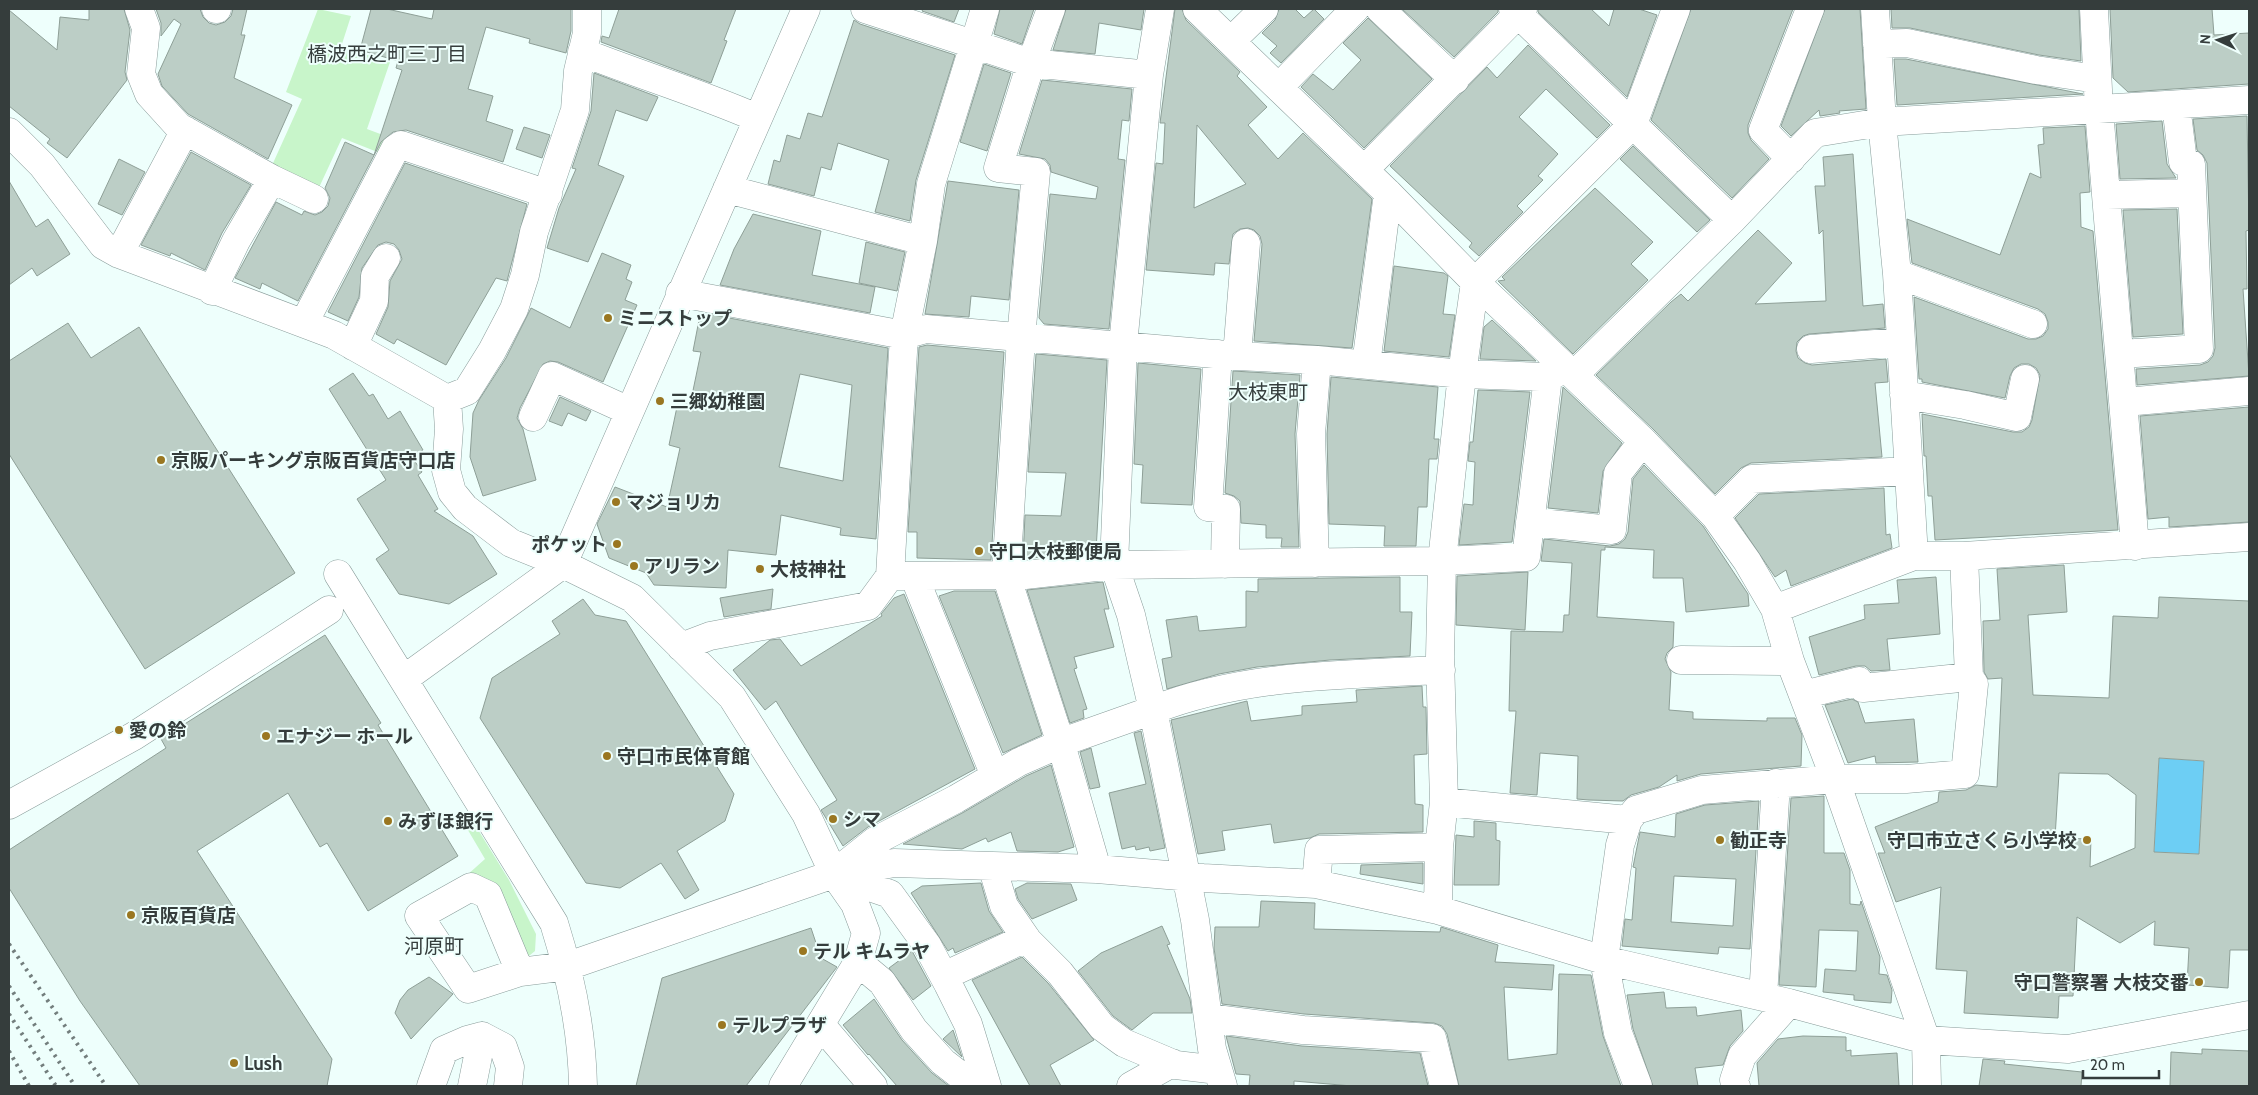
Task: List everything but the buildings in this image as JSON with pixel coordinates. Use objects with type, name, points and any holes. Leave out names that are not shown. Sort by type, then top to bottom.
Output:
[{"type":"street","points":[[139,9],[146,28],[141,74],[149,94],[185,130],[272,179],[314,199]]},
{"type":"street","points":[[447,399],[467,391],[514,309],[525,275],[534,232],[548,194],[559,152],[575,110],[578,71],[587,33],[588,9]]},
{"type":"street","points":[[404,679],[563,564],[680,293],[806,9]]},
{"type":"street","points":[[865,9],[1032,64],[1149,75]]},
{"type":"street","points":[[985,9],[931,184],[904,335],[902,576],[995,776]]},
{"type":"street","points":[[1050,9],[998,168],[1036,172],[1021,338],[1006,575],[1061,744],[1097,869]]},
{"type":"street","points":[[992,866],[1004,906],[1026,938],[1060,973],[1102,1027],[1124,1043],[1172,1063],[1220,1078],[1208,1018],[1195,920],[1184,875],[1153,710],[1131,615],[1114,565],[1123,345],[1139,204],[1149,75],[1160,9]]},
{"type":"street","points":[[1197,9],[1388,193],[1563,373],[1643,441],[1715,516],[1747,562],[1775,609],[1790,661],[1835,779],[1926,1040],[1927,1086]]},
{"type":"street","points":[[1231,41],[1264,9]]},
{"type":"street","points":[[1279,87],[1355,9]]},
{"type":"street","points":[[1380,9],[1455,80]]},
{"type":"street","points":[[1438,910],[1438,848],[1444,802],[1441,670],[1442,561],[1462,374],[1475,282],[1633,124],[1676,9]]},
{"type":"street","points":[[1791,159],[1763,130],[1810,9]]},
{"type":"street","points":[[1875,9],[1882,122],[1897,274],[1914,556]]},
{"type":"street","points":[[2094,9],[2097,79],[2125,402],[2135,546]]},
{"type":"street","points":[[1364,170],[1455,80],[1518,10],[1732,220]]},
{"type":"street","points":[[1878,44],[1907,43],[2036,70],[2097,79]]},
{"type":"street","points":[[582,52],[646,77],[708,96],[757,118]]},
{"type":"street","points":[[682,647],[710,636],[868,606],[902,576],[1025,575],[1114,565],[1442,561],[1526,557],[1530,522],[1563,373],[1732,220],[1816,133],[1882,122],[2249,100]]},
{"type":"street","points":[[2120,354],[2199,350],[2190,164],[2183,162],[2176,105]]},
{"type":"street","points":[[119,254],[185,130]]},
{"type":"street","points":[[9,132],[42,165],[103,245],[119,254],[212,291],[304,323],[353,346],[447,399]]},
{"type":"street","points":[[304,323],[395,149],[402,145],[548,194]]},
{"type":"street","points":[[212,291],[236,241],[272,179]]},
{"type":"street","points":[[727,189],[922,240]]},
{"type":"street","points":[[1366,365],[1388,193]]},
{"type":"street","points":[[2107,195],[2192,193]]},
{"type":"street","points":[[1225,564],[1226,509],[1208,507],[1227,355],[1246,243]]},
{"type":"street","points":[[353,346],[374,301],[375,276],[386,258]]},
{"type":"street","points":[[1897,274],[2033,324]]},
{"type":"street","points":[[680,293],[904,335],[926,329],[1227,355],[1317,360],[1462,374],[1563,373]]},
{"type":"street","points":[[1812,349],[1901,342]]},
{"type":"street","points":[[1315,563],[1311,434],[1317,360]]},
{"type":"street","points":[[533,417],[552,376],[629,411]]},
{"type":"street","points":[[1904,395],[1965,405],[2017,417],[2025,379]]},
{"type":"street","points":[[2125,402],[2249,391]]},
{"type":"street","points":[[447,399],[449,429],[446,470],[452,492],[465,508],[511,543],[563,564],[632,598],[732,697],[806,814],[834,874],[855,904],[866,934],[858,962],[783,1086]]},
{"type":"street","points":[[1530,522],[1612,530],[1618,473],[1643,441]]},
{"type":"street","points":[[1715,516],[1752,479],[1909,471]]},
{"type":"street","points":[[1775,609],[1914,556],[1964,556],[2249,537]]},
{"type":"street","points":[[1638,1086],[1618,1034],[1604,960],[1620,845],[1628,820],[1636,810],[1702,790],[1835,779],[1906,779],[1966,774],[1972,681],[1964,556]]},
{"type":"street","points":[[338,574],[554,923],[568,966],[582,1046],[583,1086]]},
{"type":"street","points":[[9,805],[134,736],[328,610]]},
{"type":"street","points":[[1681,660],[1790,661]]},
{"type":"street","points":[[834,874],[875,841],[956,799],[1019,762],[1185,697],[1273,679],[1441,670]]},
{"type":"street","points":[[1803,695],[1859,681],[1863,688],[1972,681]]},
{"type":"street","points":[[1763,997],[1776,783]]},
{"type":"street","points":[[1444,802],[1628,820]]},
{"type":"street","points":[[1316,884],[1319,850],[1438,848]]},
{"type":"street","points":[[520,972],[568,966],[834,874],[894,863],[1097,869],[1316,884],[1438,910],[1604,960],[1789,1003],[1926,1040],[2068,1050],[2249,1015]]},
{"type":"street","points":[[834,874],[890,894],[927,946],[944,976],[968,1024],[988,1086]]},
{"type":"street","points":[[944,976],[1026,938]]},
{"type":"street","points":[[858,962],[882,982],[914,1030],[943,1062],[974,1086]]},
{"type":"street","points":[[1736,1086],[1734,1080],[1742,1056],[1789,1003]]},
{"type":"street","points":[[1208,1018],[1303,1030],[1432,1038],[1444,1086]]},
{"type":"street","points":[[820,1025],[873,1086]]},
{"type":"street","points":[[432,1086],[444,1050],[482,1036],[503,1047],[510,1067],[508,1086]]},
{"type":"street","points":[[472,1086],[482,1036]]},
{"type":"street","points":[[1131,1086],[1172,1063]]},
{"type":"green space","points":[[318,9],[351,16],[341,47],[390,62],[367,129],[391,138],[385,155],[342,138],[316,194],[269,172],[302,99],[286,92]]},
{"type":"green space","points":[[469,815],[509,880],[536,934],[535,951],[524,960],[466,876],[485,859],[462,820]]},
{"type":"water","points":[[2159,758],[2204,761],[2199,854],[2154,852]]},
{"type":"railway","points":[[9,944],[106,1086]]},
{"type":"railway","points":[[9,986],[75,1086]]},
{"type":"railway","points":[[9,1014],[56,1086]]},
{"type":"railway","points":[[9,1051],[29,1086]]},
{"type":"place","name":"ミニストップ","points":[[608,318]]},
{"type":"place","name":"三郷幼稚園","points":[[660,401]]},
{"type":"place","name":"京阪パーキング京阪百貨店守口店","points":[[161,460]]},
{"type":"place","name":"マジョリカ","points":[[616,502]]},
{"type":"place","name":"ポケット","points":[[617,544]]},
{"type":"place","name":"守口大枝郵便局","points":[[979,551]]},
{"type":"place","name":"アリラン","points":[[634,566]]},
{"type":"place","name":"大枝神社","points":[[760,569]]},
{"type":"place","name":"愛の鈴","points":[[119,730]]},
{"type":"place","name":"エナジー ホール","points":[[266,736]]},
{"type":"place","name":"守口市民体育館","points":[[607,756]]},
{"type":"place","name":"シマ","points":[[833,819]]},
{"type":"place","name":"みずほ銀行","points":[[388,821]]},
{"type":"place","name":"勧正寺","points":[[1720,840]]},
{"type":"place","name":"守口市立さくら小学校","points":[[2087,840]]},
{"type":"place","name":"京阪百貨店","points":[[131,915]]},
{"type":"place","name":"テル キムラヤ","points":[[803,951]]},
{"type":"place","name":"守口警察署 大枝交番","points":[[2199,982]]},
{"type":"place","name":"テルプラザ","points":[[722,1025]]},
{"type":"place","name":"Lush","points":[[234,1063]]},
{"type":"district","name":"橋波西之町三丁目","points":[[387,54]]},
{"type":"district","name":"大枝東町","points":[[1268,392]]},
{"type":"district","name":"河原町","points":[[434,946]]}]
